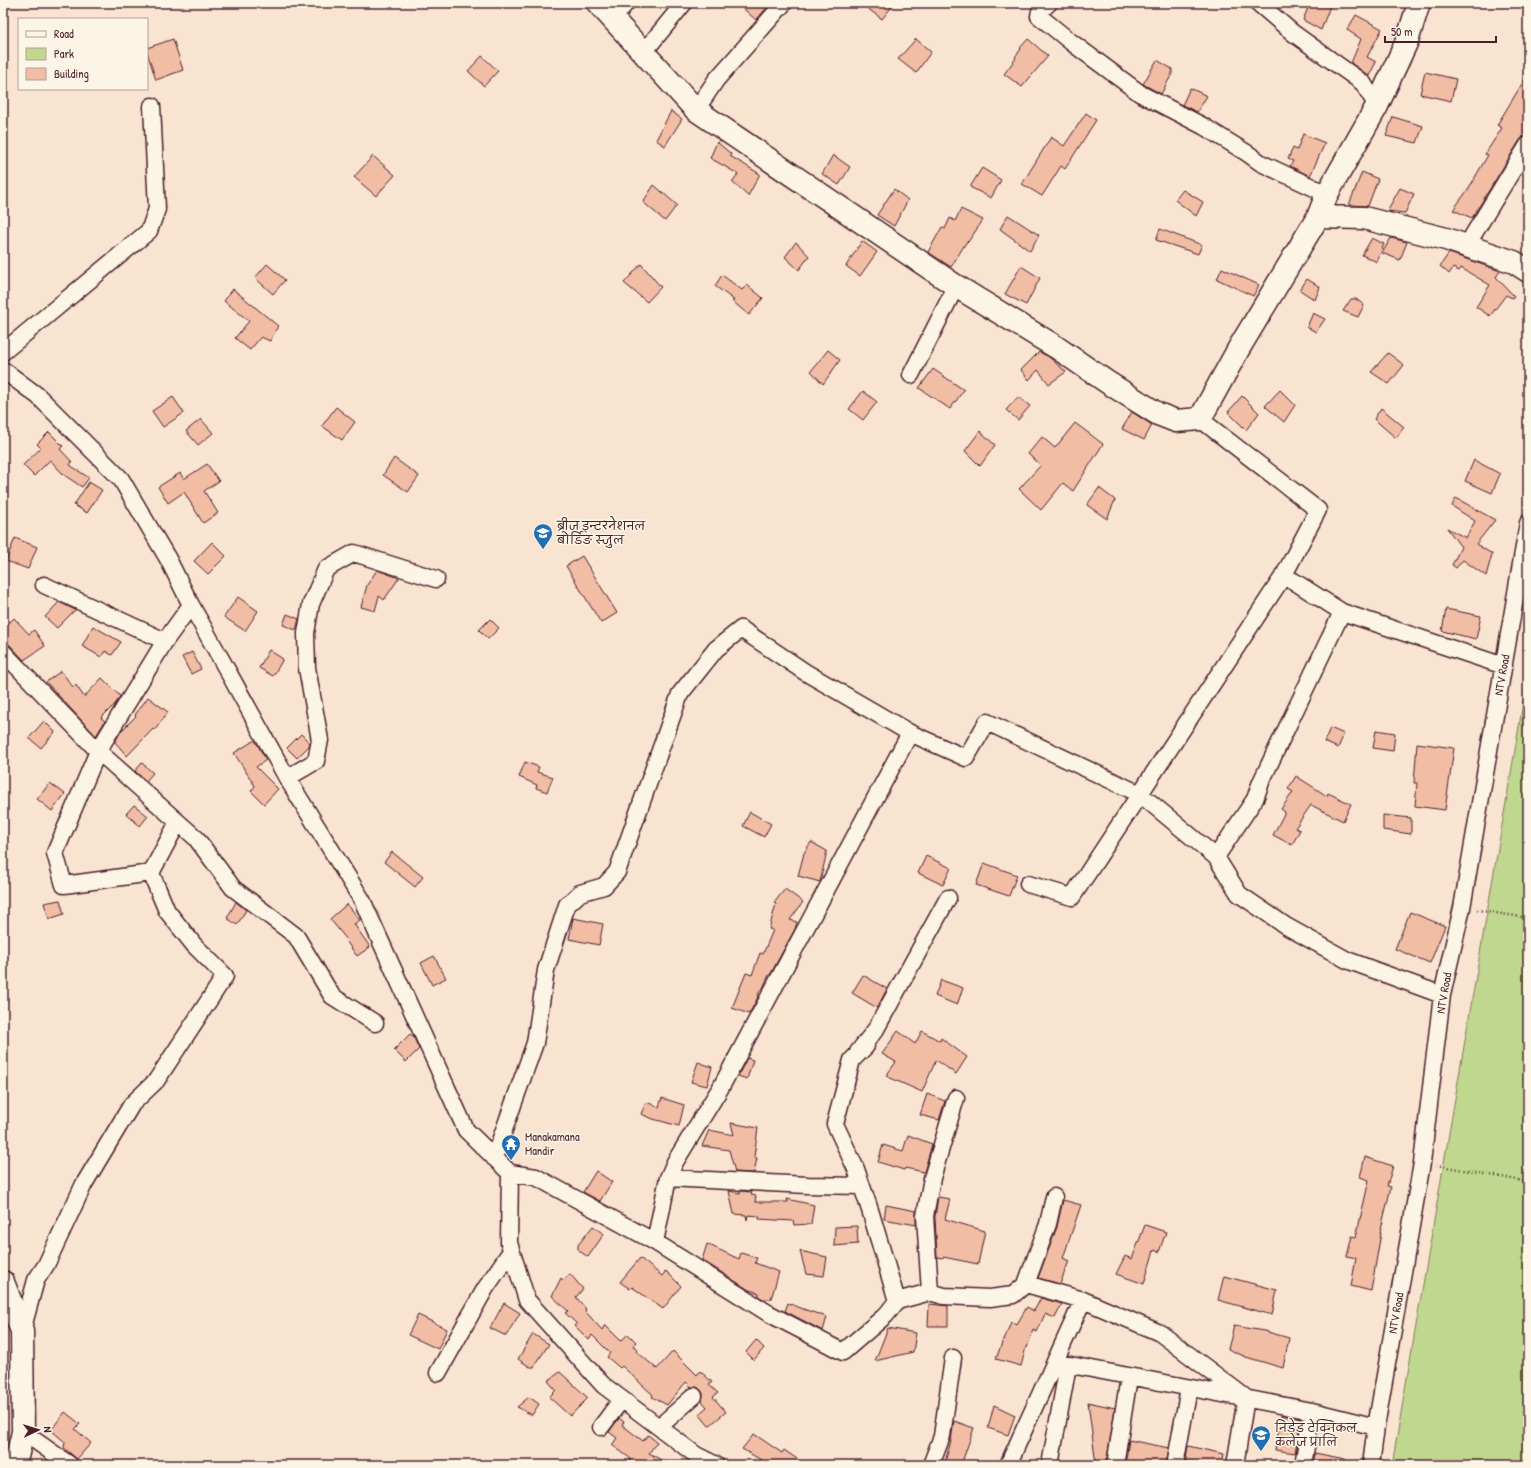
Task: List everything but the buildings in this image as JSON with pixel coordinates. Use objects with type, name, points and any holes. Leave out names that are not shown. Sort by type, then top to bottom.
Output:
[{"type":"street","points":[[644,52],[684,3]]},
{"type":"street","points":[[696,110],[716,80],[784,3]]},
{"type":"street","points":[[1048,3],[1040,10],[1039,16],[1071,42],[1141,94],[1203,126],[1261,163],[1326,194]]},
{"type":"street","points":[[1258,3],[1293,33],[1363,83],[1377,106]]},
{"type":"street","points":[[1200,419],[1238,348],[1318,217],[1326,194],[1377,106],[1407,41],[1419,3]]},
{"type":"street","points":[[612,8],[644,52],[696,110],[956,286],[1056,347],[1107,382],[1158,414],[1176,421],[1200,419],[1318,510],[1284,575],[1072,897],[1028,884]]},
{"type":"street","points":[[3,352],[149,231],[157,209],[152,106]]},
{"type":"street","points":[[1468,246],[1473,235],[1528,145]]},
{"type":"street","points":[[1318,217],[1364,218],[1446,239],[1514,262],[1528,271]]},
{"type":"street","points":[[911,375],[956,286]]},
{"type":"street","points":[[3,370],[38,396],[121,480],[168,559],[191,605],[287,778],[362,900],[466,1130],[510,1174],[536,1177],[654,1242],[768,1313],[843,1352],[886,1315],[897,1301],[930,1292],[944,1296],[990,1298],[1012,1295],[1026,1284],[1048,1224],[1054,1197]]},
{"type":"street","name":"NTV Road","points":[[1371,1465],[1376,1427],[1422,1163],[1442,995],[1462,908],[1528,523]]},
{"type":"street","points":[[287,778],[316,761],[320,740],[307,668],[306,633],[311,604],[326,569],[354,553],[436,579]]},
{"type":"street","points":[[1284,575],[1342,612],[1504,666]]},
{"type":"street","points":[[44,585],[165,641]]},
{"type":"street","points":[[151,873],[64,885],[56,852],[98,751],[165,641],[191,605]]},
{"type":"street","points":[[1216,857],[1256,799],[1262,782],[1342,612]]},
{"type":"street","points":[[494,1158],[536,1044],[546,970],[567,905],[580,894],[604,886],[617,872],[680,694],[716,649],[741,629],[805,672],[910,733],[966,758],[987,722],[1140,794],[1216,857],[1239,894],[1286,926],[1347,960],[1442,995]]},
{"type":"street","points":[[3,652],[98,751],[196,838],[233,888],[296,936],[332,996],[375,1023]]},
{"type":"street","points":[[654,1242],[668,1178],[675,1162],[721,1087],[910,733]]},
{"type":"street","points":[[151,873],[178,822]]},
{"type":"street","points":[[15,1465],[23,1432],[22,1331],[36,1280],[46,1265],[84,1184],[132,1104],[156,1081],[184,1041],[225,976],[194,945],[167,910],[151,873]]},
{"type":"street","points":[[897,1301],[856,1169],[835,1124],[852,1060],[876,1029],[948,898]]},
{"type":"street","points":[[852,1060],[866,1046]]},
{"type":"street","points":[[930,1292],[925,1216],[932,1178],[956,1098]]},
{"type":"street","points":[[510,1174],[509,1243],[527,1300],[603,1385],[659,1427],[693,1460],[716,1465]]},
{"type":"street","points":[[668,1178],[861,1186]]},
{"type":"street","points":[[438,1372],[485,1289],[511,1251]]},
{"type":"street","points":[[3,1282],[22,1331]]},
{"type":"street","points":[[1026,1284],[1083,1300],[1160,1333],[1246,1398]]},
{"type":"street","points":[[1008,1465],[1061,1364],[1083,1300]]},
{"type":"street","points":[[931,1465],[942,1436],[953,1358]]},
{"type":"street","points":[[1061,1364],[1312,1411],[1376,1427]]},
{"type":"street","points":[[1050,1465],[1061,1364]]},
{"type":"street","points":[[1114,1465],[1129,1377]]},
{"type":"street","points":[[1175,1465],[1188,1388]]},
{"type":"street","points":[[659,1427],[694,1396]]},
{"type":"street","points":[[1235,1465],[1246,1398]]},
{"type":"street","points":[[601,1427],[622,1399]]},
{"type":"street","points":[[1303,1465],[1312,1411]]},
{"type":"street","points":[[23,1432],[70,1465]]},
{"type":"path","points":[[1462,908],[1528,918]]},
{"type":"path","points":[[1422,1163],[1528,1182]]},
{"type":"green space","points":[[1528,674],[1528,1465],[1392,1465]]},
{"type":"place","name":"ब्रीज इन्टरनेशनल बोर्डिङ स्जुल","points":[[543,550]]},
{"type":"place","name":"Manakamana Mandir","points":[[511,1161]]},
{"type":"place","name":"निडेड टेक्निकल कलेज प्रालि","points":[[1261,1452]]}]
